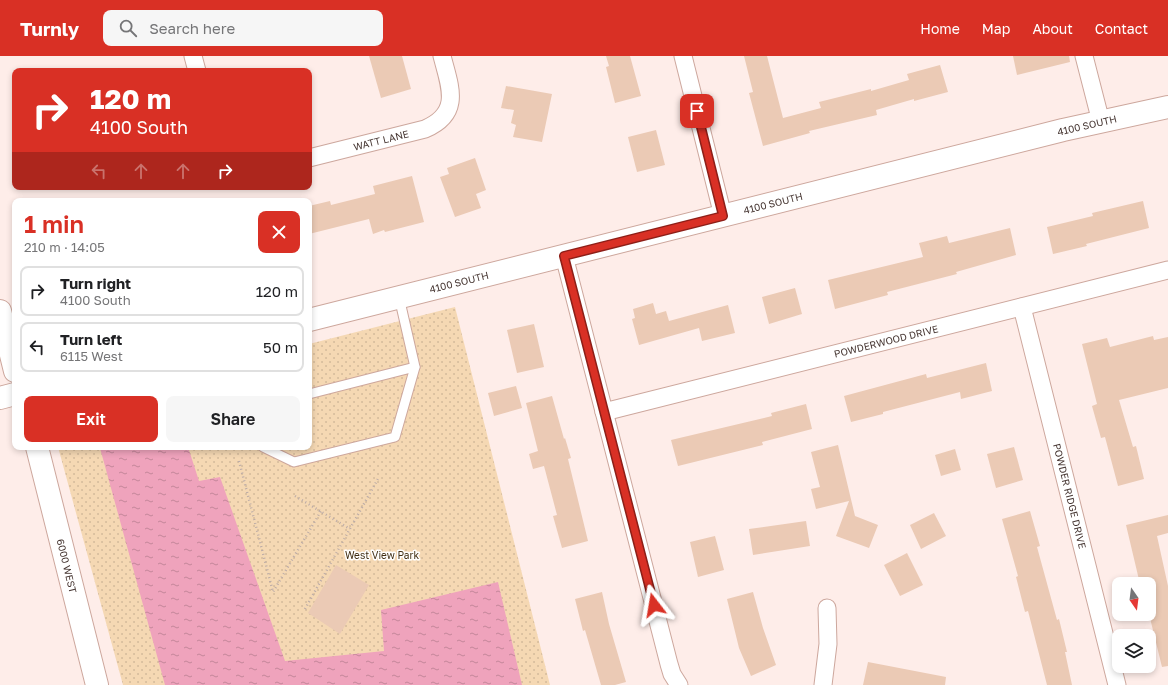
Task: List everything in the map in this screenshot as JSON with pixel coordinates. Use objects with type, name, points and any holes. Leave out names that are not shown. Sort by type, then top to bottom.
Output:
[{"type":"main road","name":"4100 SOUTH","points":[[312,319],[1056,132],[1168,107]]},
{"type":"main road","points":[[0,311],[12,359]]},
{"type":"main road","points":[[0,398],[12,395]]},
{"type":"main road","name":"6000 WEST","points":[[38,450],[97,685]]},
{"type":"street","points":[[193,56],[196,68]]},
{"type":"street","name":"WATT LANE","points":[[312,157],[425,129],[438,122],[447,113],[450,107],[451,94],[442,56]]},
{"type":"street","points":[[683,56],[723,216]]},
{"type":"street","points":[[1084,56],[1101,122]]},
{"type":"street","points":[[564,256],[669,664],[672,674],[679,685]]},
{"type":"street","name":"POWDERWOOD DRIVE","points":[[604,412],[1168,270]]},
{"type":"street","name":"POWDER RIDGE DRIVE","points":[[1022,307],[1117,685]]},
{"type":"street","points":[[823,685],[828,644],[827,608]]},
{"type":"lane","points":[[269,450],[294,462],[395,437],[415,367],[399,298]]},
{"type":"lane","points":[[312,393],[415,367]]},
{"type":"path","points":[[239,461],[273,592],[321,511]]},
{"type":"path","points":[[305,610],[379,476]]},
{"type":"path","points":[[295,496],[350,528]]},
{"type":"green space","name":"West View Park","points":[[455,307],[550,685],[123,685],[59,450],[312,450],[312,343]]},
{"type":"water","points":[[101,450],[189,450],[199,481],[220,477],[285,661],[384,651],[381,610],[498,582],[522,685],[165,685]]},
{"type":"building","points":[[369,56],[402,56],[411,89],[381,98]]},
{"type":"building","points":[[606,56],[630,56],[641,96],[615,103],[606,67],[609,66]]},
{"type":"building","points":[[744,56],[767,56],[783,118],[821,108],[819,102],[871,89],[871,91],[909,80],[907,74],[940,65],[948,92],[914,101],[914,99],[876,110],[877,115],[809,131],[810,133],[763,146],[749,93],[753,92]]},
{"type":"building","points":[[1013,56],[1069,56],[1070,62],[1017,75]]},
{"type":"building","points":[[506,86],[552,94],[542,142],[513,137],[516,125],[511,123],[514,110],[501,108]]},
{"type":"building","points":[[656,130],[665,165],[637,172],[628,137]]},
{"type":"building","points":[[475,158],[486,190],[476,194],[481,208],[455,217],[440,177],[449,174],[447,168]]},
{"type":"building","points":[[412,176],[424,222],[385,232],[384,230],[373,234],[369,219],[312,233],[312,205],[330,201],[331,205],[375,194],[373,186]]},
{"type":"building","points":[[1143,201],[1149,228],[1053,254],[1047,227],[1093,216],[1092,213]]},
{"type":"building","points":[[1010,228],[1016,255],[956,272],[957,274],[887,292],[888,295],[835,309],[828,280],[923,257],[919,243],[947,236],[949,243]]},
{"type":"building","points":[[795,288],[802,314],[769,324],[762,297]]},
{"type":"building","points":[[653,303],[656,314],[666,311],[669,321],[728,305],[735,333],[702,341],[699,328],[639,345],[632,319],[635,318],[633,309]]},
{"type":"building","points":[[534,324],[544,367],[517,373],[507,330]]},
{"type":"building","points":[[1153,336],[1154,340],[1168,337],[1168,388],[1119,400],[1133,447],[1136,446],[1144,479],[1118,486],[1105,437],[1101,438],[1092,406],[1097,404],[1082,344],[1107,338],[1110,347]]},
{"type":"building","points":[[986,363],[992,391],[961,399],[960,392],[851,422],[844,396],[926,374],[927,378]]},
{"type":"building","points":[[516,386],[522,408],[494,416],[488,393]]},
{"type":"building","points":[[552,396],[571,458],[568,459],[588,541],[562,548],[553,516],[557,515],[544,466],[533,469],[529,454],[538,451],[526,403]]},
{"type":"building","points":[[806,404],[812,429],[762,442],[763,445],[678,466],[671,440],[772,416],[771,413]]},
{"type":"building","points":[[838,445],[855,516],[878,525],[869,548],[836,536],[849,501],[816,509],[811,489],[820,487],[811,452]]},
{"type":"building","points":[[1014,447],[1023,480],[996,488],[987,454]]},
{"type":"building","points":[[955,449],[961,470],[941,476],[935,455]]},
{"type":"building","points":[[1030,511],[1040,546],[1037,547],[1057,620],[1059,619],[1067,652],[1065,652],[1072,685],[1047,685],[1028,611],[1025,612],[1016,577],[1018,576],[1002,519]]},
{"type":"building","points":[[934,513],[946,536],[921,549],[910,525]]},
{"type":"building","points":[[1168,515],[1168,533],[1157,536],[1168,586],[1168,666],[1162,667],[1156,643],[1156,629],[1153,629],[1151,621],[1156,621],[1156,577],[1138,577],[1126,525]]},
{"type":"building","points":[[806,521],[810,546],[753,555],[749,529]]},
{"type":"building","points":[[715,536],[724,570],[698,577],[690,542]]},
{"type":"building","points":[[907,553],[923,585],[900,596],[884,565]]},
{"type":"building","points":[[336,565],[369,585],[340,634],[308,613]]},
{"type":"building","points":[[602,592],[609,624],[626,682],[615,685],[601,685],[585,630],[583,631],[575,599]]},
{"type":"building","points":[[753,592],[763,628],[776,665],[751,676],[739,648],[727,599]]},
{"type":"building","points":[[868,662],[946,677],[945,685],[863,685]]},
{"type":"route","points":[[654,605],[564,256],[723,216],[697,111]]}]
